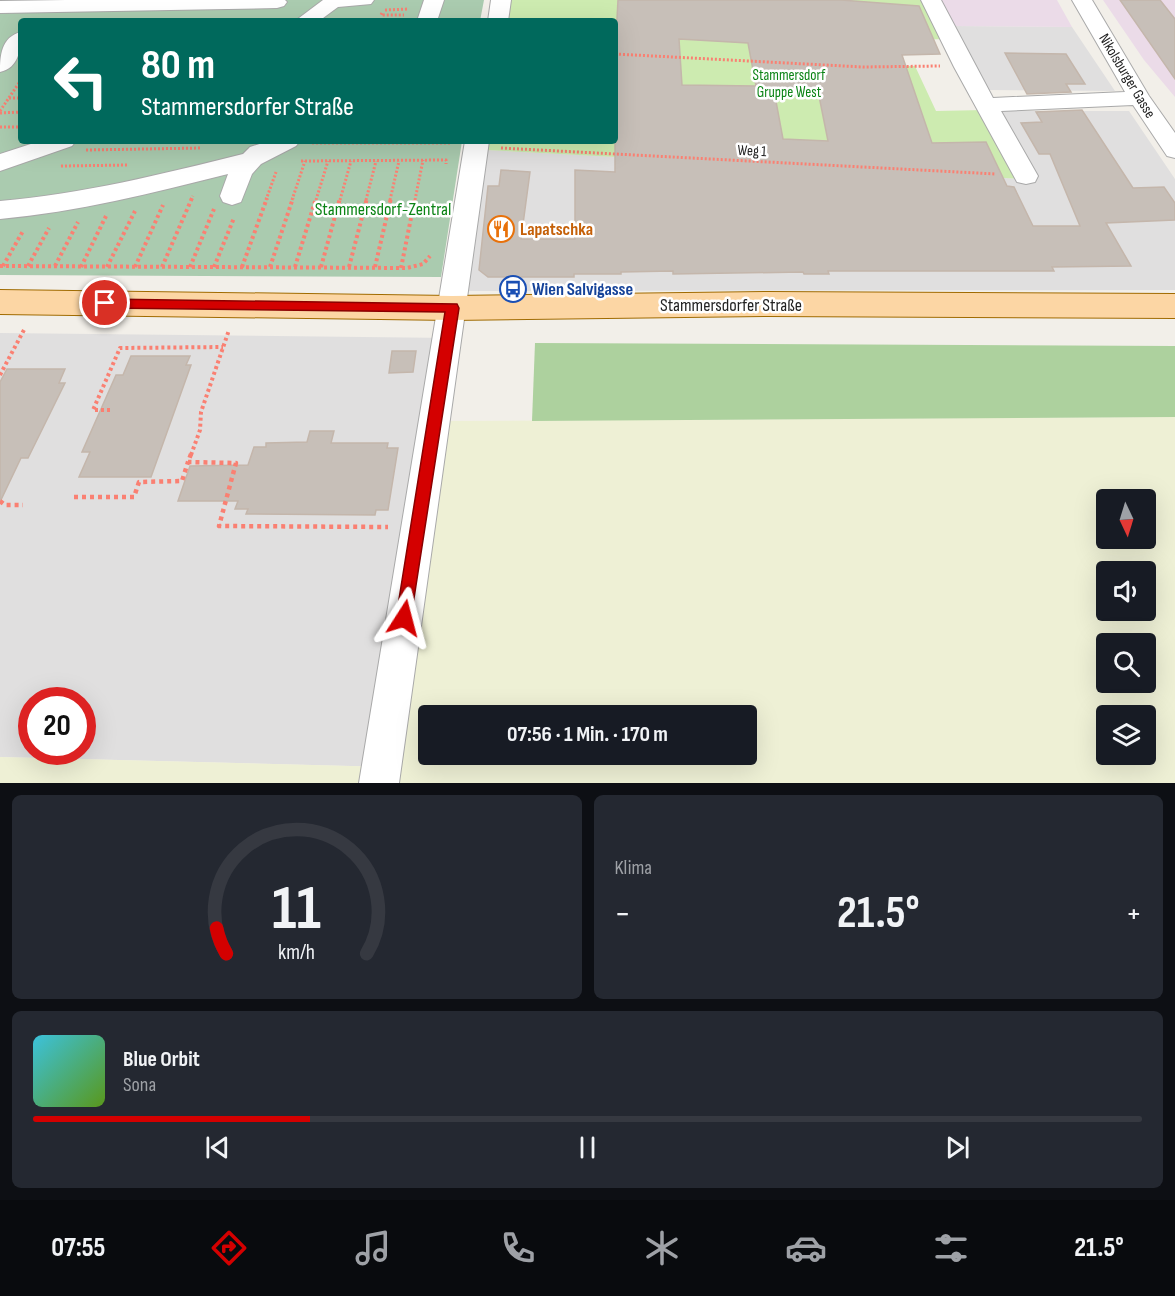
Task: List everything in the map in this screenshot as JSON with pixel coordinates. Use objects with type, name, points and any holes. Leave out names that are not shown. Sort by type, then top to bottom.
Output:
[{"type":"main road","name":"Stammersdorfer Straße","points":[[0,302],[452,308],[770,304],[1175,306]]},
{"type":"street","points":[[309,18],[334,0],[364,0]]},
{"type":"street","points":[[420,18],[434,0]]},
{"type":"street","points":[[498,18],[501,0]]},
{"type":"street","points":[[931,0],[964,67],[1026,176]]},
{"type":"street","name":"Nikolsburger Gasse","points":[[1082,0],[1139,98],[1175,150]]},
{"type":"street","points":[[0,7],[284,13]]},
{"type":"street","points":[[0,66],[18,42]]},
{"type":"street","points":[[987,105],[1139,98]]},
{"type":"street","points":[[379,783],[452,308],[468,144]]},
{"type":"street","points":[[0,164],[70,146]]},
{"type":"street","points":[[0,210],[37,206],[147,186],[204,172],[274,148]]},
{"type":"street","points":[[232,196],[241,171],[274,148]]},
{"type":"path","points":[[382,10],[381,15],[420,18]]},
{"type":"path","points":[[618,54],[863,67],[964,67]]},
{"type":"path","points":[[18,86],[0,112],[18,112]]},
{"type":"path","points":[[8,98],[18,98]]},
{"type":"path","points":[[0,127],[18,127]]},
{"type":"path","name":"Weg 1","points":[[274,148],[468,144],[1026,176]]},
{"type":"path","points":[[70,146],[206,147]]},
{"type":"path","points":[[242,267],[274,148],[294,161],[446,160],[446,170]]},
{"type":"path","points":[[24,156],[27,167],[129,165]]},
{"type":"path","points":[[375,267],[399,160]]},
{"type":"path","points":[[401,268],[423,160]]},
{"type":"path","points":[[270,267],[305,161]]},
{"type":"path","points":[[295,267],[328,161]]},
{"type":"path","points":[[321,267],[351,161]]},
{"type":"path","points":[[349,267],[376,161]]},
{"type":"path","points":[[162,267],[204,172]]},
{"type":"path","points":[[135,267],[175,179]]},
{"type":"path","points":[[107,267],[147,186]]},
{"type":"path","points":[[81,267],[119,191]]},
{"type":"path","points":[[55,266],[92,196]]},
{"type":"path","points":[[190,267],[217,202],[232,196],[241,202],[214,267]]},
{"type":"path","points":[[28,266],[64,201]]},
{"type":"path","points":[[1,266],[37,206]]},
{"type":"path","points":[[1,266],[401,268],[423,264],[431,255]]},
{"type":"path","points":[[0,375],[38,303]]},
{"type":"path","points":[[74,497],[134,497],[139,482],[182,482],[200,430],[201,412],[237,305]]},
{"type":"path","points":[[110,410],[93,410],[120,348],[223,347]]},
{"type":"path","points":[[188,462],[236,462],[219,526],[388,527]]},
{"type":"path","points":[[0,501],[5,504],[23,505]]},
{"type":"shaded area","points":[[938,0],[1057,0],[1072,27],[953,26]]},
{"type":"shaded area","points":[[1103,0],[1175,0],[1175,97],[1144,60]]},
{"type":"shaded area","points":[[953,26],[1072,27],[1115,91],[988,90]]},
{"type":"shaded area","points":[[998,111],[1129,111],[1175,179],[1175,290],[463,291],[486,150],[1021,179]]},
{"type":"shaded area","points":[[0,333],[451,338],[390,767],[96,759],[96,687],[18,687],[18,757],[0,757]]},
{"type":"green space","name":"Stammersdorf-Zentral","points":[[0,0],[484,0],[481,18],[18,18],[18,144],[462,144],[441,277],[0,275]]},
{"type":"green space","name":"Stammersdorf Gruppe West","points":[[509,0],[925,0],[946,39],[866,41],[877,66],[915,66],[936,111],[985,110],[1021,179],[486,150],[487,144],[618,144],[618,18],[506,18]]},
{"type":"green space","points":[[535,343],[1175,346],[1175,417],[532,421]]},
{"type":"green space","points":[[1175,417],[1175,783],[0,783],[0,757],[18,757],[18,765],[96,765],[96,759],[389,767],[445,421]]},
{"type":"building","points":[[618,0],[841,0],[919,6],[940,54],[902,55],[932,143],[986,142],[1007,186],[1014,187],[1033,226],[1080,226],[1050,154],[1039,154],[1021,123],[1042,122],[1036,112],[1082,110],[1133,188],[1164,187],[1175,203],[1175,220],[1106,223],[1131,266],[1052,267],[1054,271],[828,271],[829,274],[621,272],[621,274],[574,274],[574,277],[488,277],[479,270],[488,186],[499,186],[501,170],[530,172],[521,239],[575,239],[575,170],[615,172],[615,144],[618,144]],"holes":[[[679,39],[748,43],[756,86],[682,85]],[[775,96],[819,96],[828,141],[783,139]]]},
{"type":"building","points":[[1120,0],[1160,0],[1175,19],[1175,79]]},
{"type":"building","points":[[1005,53],[1066,54],[1085,84],[1066,84],[1071,92],[1027,94]]},
{"type":"building","points":[[392,351],[416,351],[413,372],[389,373]]},
{"type":"building","points":[[131,356],[190,356],[186,365],[191,365],[151,477],[79,477],[90,452],[82,452],[116,375],[123,375]]},
{"type":"building","points":[[7,369],[65,369],[59,383],[65,383],[28,458],[21,458],[0,502],[0,382]]},
{"type":"building","points":[[310,431],[334,431],[331,443],[388,443],[387,448],[398,448],[388,510],[376,510],[375,515],[246,514],[248,509],[235,509],[238,501],[178,501],[190,466],[248,465],[254,447],[266,447],[266,443],[307,442]]},
{"type":"place","name":"Lapatschka","points":[[501,229]]},
{"type":"place","name":"Wien Salvigasse","points":[[513,289]]},
{"type":"route","points":[[105,303],[452,308],[404,618]]}]
